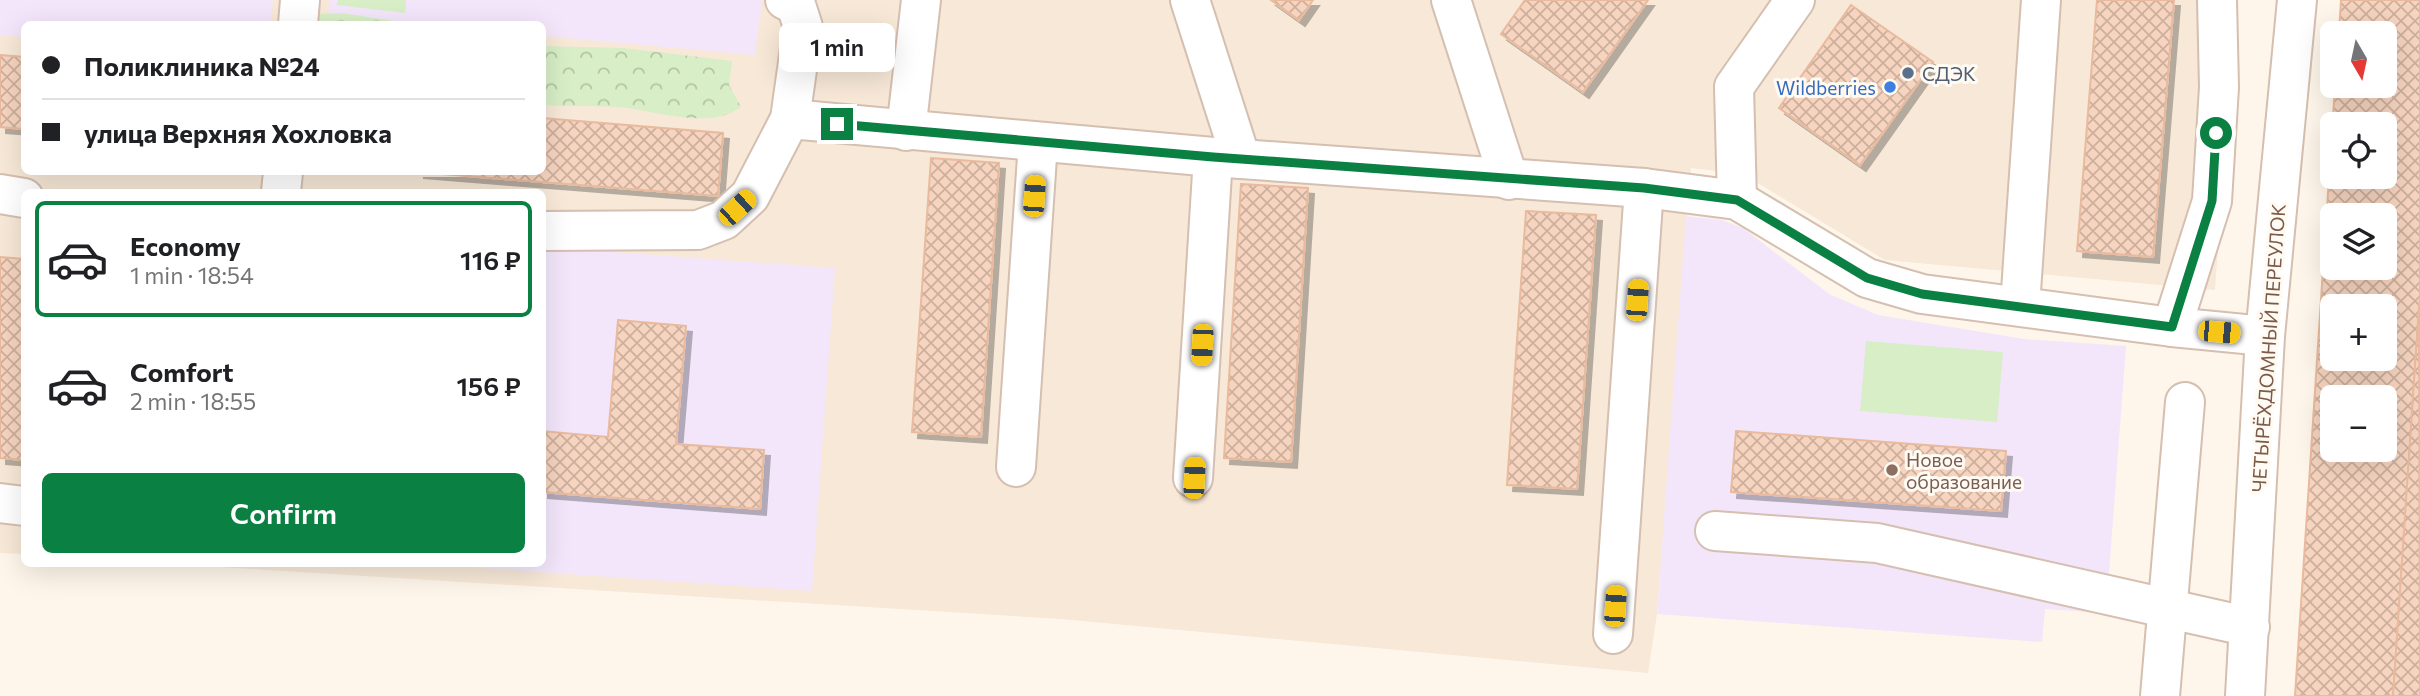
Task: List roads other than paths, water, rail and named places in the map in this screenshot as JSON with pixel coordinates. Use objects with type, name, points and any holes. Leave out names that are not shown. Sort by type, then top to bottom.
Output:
[{"type":"street","points":[[298,21],[300,0]]},
{"type":"street","points":[[546,231],[698,230],[724,220],[750,196],[790,119],[803,27],[796,5],[785,0]]},
{"type":"street","points":[[906,131],[921,0]]},
{"type":"street","points":[[1190,0],[1227,158],[1194,478]]},
{"type":"street","points":[[1451,0],[1509,180]]},
{"type":"street","points":[[1737,200],[1734,87],[1795,0]]},
{"type":"street","points":[[2020,306],[2041,0]]},
{"type":"street","points":[[2172,327],[2212,201],[2220,87],[2217,0]]},
{"type":"street","name":"ЧЕТЫРЁХДОМНЫЙ ПЕРЕУЛОК","points":[[2245,696],[2265,336],[2297,0]]},
{"type":"street","points":[[790,119],[1227,158],[1644,188],[1737,200],[1867,278],[1922,294],[2172,327],[2265,336]]},
{"type":"street","points":[[1016,467],[1038,142]]},
{"type":"street","points":[[1614,634],[1644,188]]},
{"type":"street","points":[[0,194],[21,198]]},
{"type":"street","points":[[2160,696],[2185,402]]},
{"type":"street","points":[[0,503],[21,506]]},
{"type":"street","points":[[1716,531],[1877,543],[2250,627]]},
{"type":"place","name":"СДЭК","points":[[1908,73]]},
{"type":"place","name":"Wildberries","points":[[1890,87]]},
{"type":"place","name":"Новое образование","points":[[1892,470]]}]
